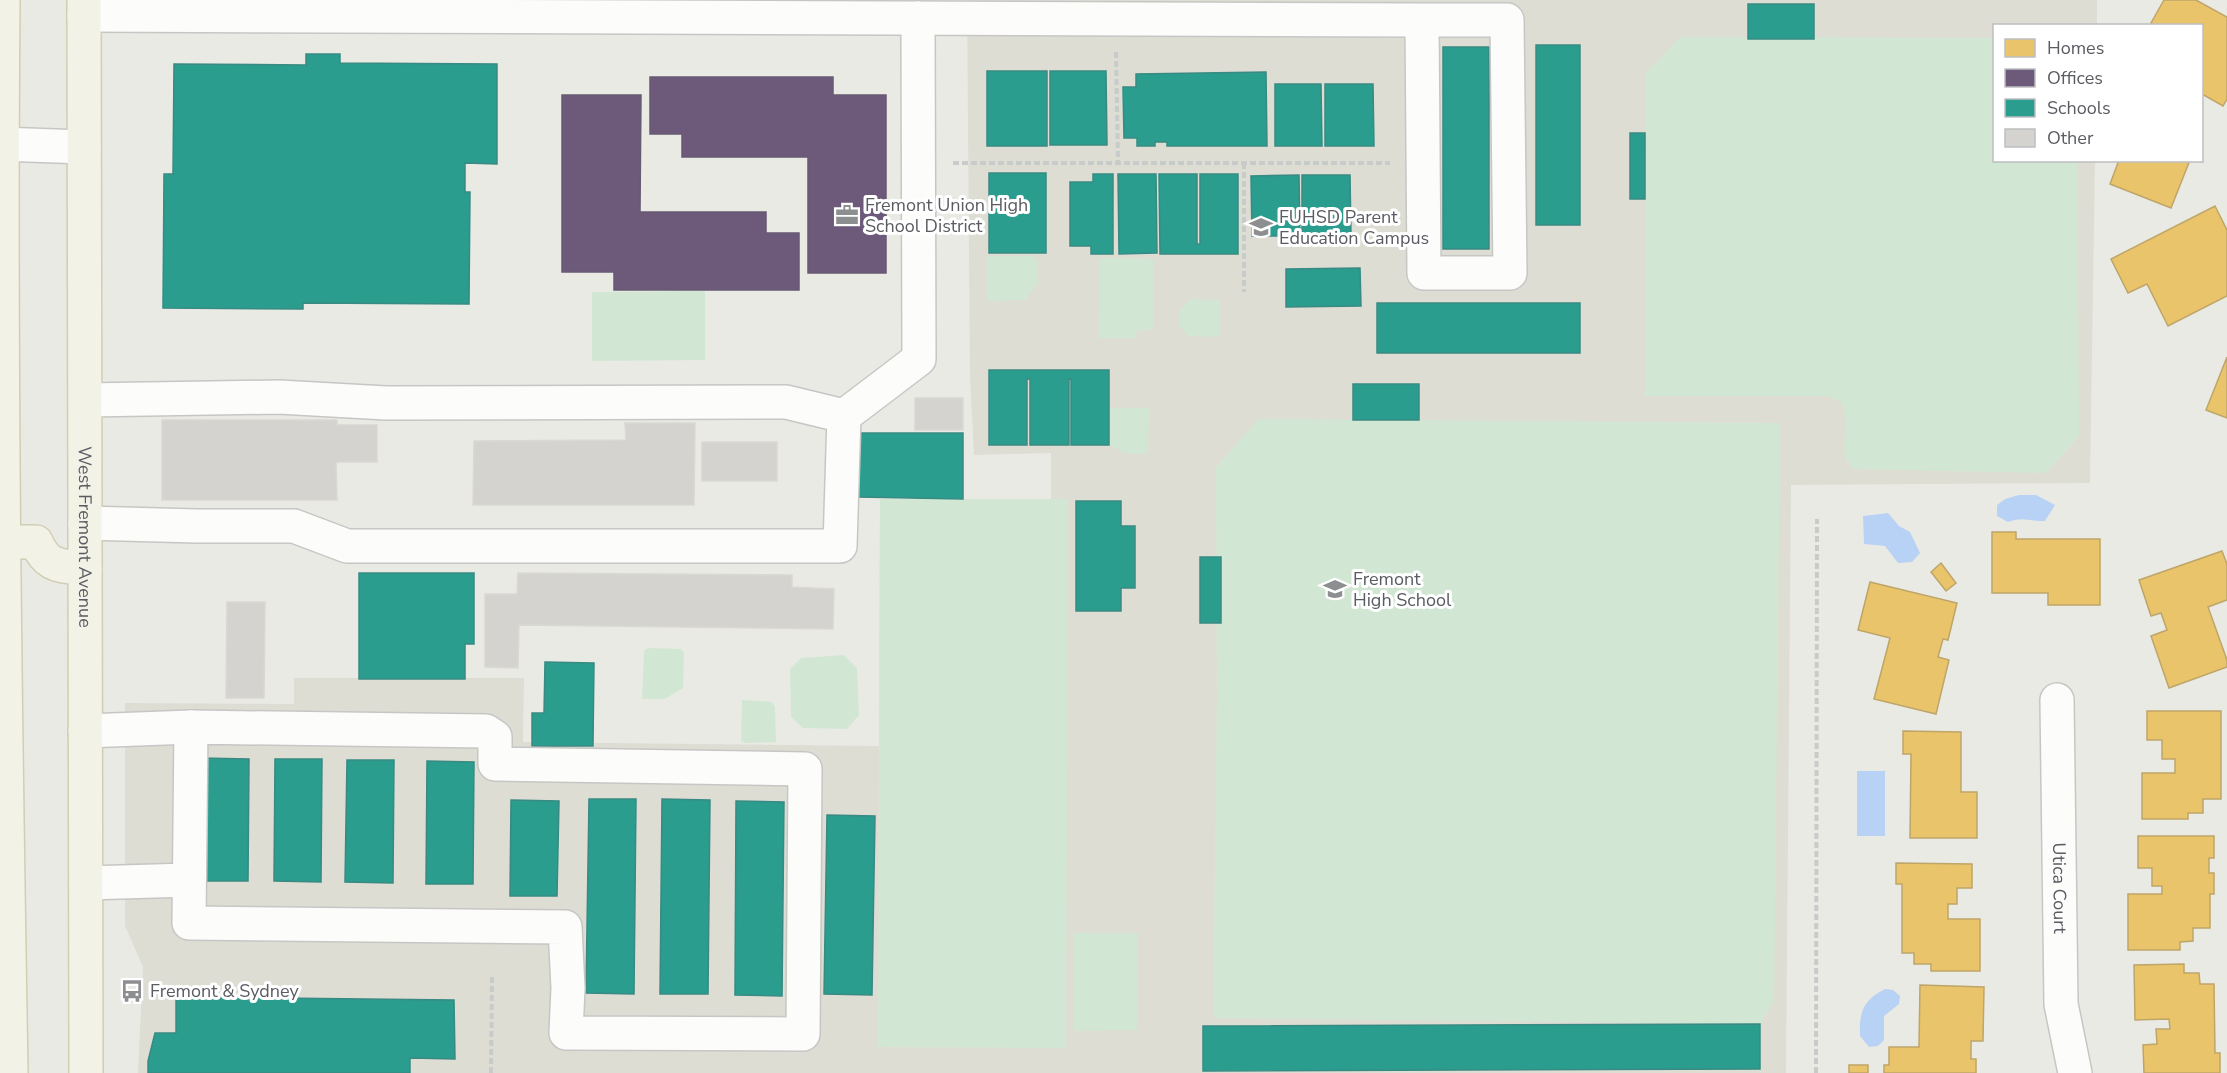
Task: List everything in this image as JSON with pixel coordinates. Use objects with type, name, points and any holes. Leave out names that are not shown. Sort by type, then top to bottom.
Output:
[{"type":"main road","points":[[3,0],[1,420],[5,542],[3,631],[11,1073]]},
{"type":"main road","name":"West Fremont Avenue","points":[[84,7],[86,1073]]},
{"type":"main road","points":[[5,542],[36,542],[42,556],[53,563],[85,569]]},
{"type":"street","points":[[84,7],[918,18],[1507,20],[1510,273],[1424,273],[1422,20]]},
{"type":"street","points":[[844,416],[919,359],[918,18]]},
{"type":"street","points":[[1,144],[84,147]]},
{"type":"street","points":[[85,399],[279,397],[386,403],[786,402],[844,416]]},
{"type":"street","points":[[85,523],[294,526],[347,546],[840,546],[844,416]]},
{"type":"street","name":"Utica Court","points":[[2058,700],[2061,1004],[2075,1073]]},
{"type":"street","points":[[85,731],[191,727],[486,731],[495,737],[495,764],[806,769],[803,1034],[566,1033],[565,927],[189,923],[191,727]]},
{"type":"street","points":[[86,883],[189,880]]},
{"type":"path","points":[[1115,19],[1118,163]]},
{"type":"path","points":[[918,163],[1424,163]]},
{"type":"path","points":[[1244,163],[1244,292]]},
{"type":"path","points":[[1816,1073],[1817,519]]},
{"type":"path","points":[[491,1073],[492,976]]},
{"type":"shaded area","name":"Fremont High School","points":[[967,0],[2097,0],[2097,24],[1993,24],[1993,162],[2095,162],[2090,483],[1791,485],[1786,1073],[138,1073],[143,967],[125,926],[125,703],[294,704],[294,678],[524,678],[523,742],[879,746],[880,499],[1051,499],[1051,453],[974,455],[970,378]]},
{"type":"green space","points":[[1681,37],[1993,38],[1993,162],[2077,162],[2079,436],[2046,473],[1854,469],[1849,464],[1844,451],[1846,422],[1841,402],[1828,396],[1645,396],[1646,73]]},
{"type":"green space","points":[[987,256],[1033,256],[1037,260],[1038,283],[1025,300],[987,301]]},
{"type":"green space","points":[[1100,258],[1153,259],[1153,330],[1138,330],[1134,338],[1099,338]]},
{"type":"green space","points":[[705,291],[705,360],[592,361],[592,292]]},
{"type":"green space","points":[[1190,299],[1220,300],[1220,337],[1188,336],[1180,327],[1180,310]]},
{"type":"green space","points":[[1109,408],[1149,408],[1148,454],[1128,454],[1109,445]]},
{"type":"green space","points":[[1259,419],[1780,423],[1774,1001],[1760,1024],[1213,1018],[1217,693],[1216,467]]},
{"type":"green space","points":[[880,499],[1068,499],[1066,1048],[878,1047]]},
{"type":"green space","points":[[648,648],[681,649],[684,653],[683,688],[665,699],[642,699],[644,651]]},
{"type":"green space","points":[[844,655],[857,668],[859,715],[847,729],[803,728],[791,717],[790,669],[801,658]]},
{"type":"green space","points":[[742,700],[772,702],[775,707],[776,742],[745,743],[741,741]]},
{"type":"green space","points":[[1074,933],[1137,933],[1137,1030],[1074,1031]]},
{"type":"water","points":[[2019,495],[2036,495],[2055,505],[2045,521],[2023,519],[2008,522],[1997,516],[1997,505],[2005,499]]},
{"type":"water","points":[[1888,513],[1899,526],[1910,532],[1920,553],[1912,562],[1898,563],[1885,546],[1864,544],[1863,516]]},
{"type":"water","points":[[1857,771],[1885,771],[1885,836],[1857,836]]},
{"type":"water","points":[[1885,989],[1893,990],[1900,996],[1899,1004],[1884,1016],[1884,1040],[1878,1046],[1869,1047],[1860,1036],[1860,1020],[1867,1002]]},
{"type":"building: Homes","points":[[2164,0],[2196,0],[2227,17],[2227,99],[2223,106],[2203,95],[2203,24],[2151,23]]},
{"type":"building: Homes","points":[[2118,162],[2189,162],[2171,208],[2110,184]]},
{"type":"building: Homes","points":[[2215,206],[2227,230],[2227,296],[2168,326],[2147,284],[2128,293],[2111,259]]},
{"type":"building: Homes","points":[[2227,357],[2227,418],[2206,410]]},
{"type":"building: Homes","points":[[1992,532],[2016,532],[2016,539],[2100,539],[2100,605],[2048,605],[2048,593],[1992,593]]},
{"type":"building: Homes","points":[[2222,551],[2227,564],[2227,600],[2208,607],[2227,660],[2227,667],[2169,688],[2151,636],[2167,630],[2161,613],[2151,616],[2139,580]]},
{"type":"building: Homes","points":[[1941,563],[1956,583],[1946,591],[1931,572]]},
{"type":"building: Homes","points":[[1870,582],[1957,603],[1948,640],[1943,639],[1938,657],[1949,660],[1936,714],[1874,699],[1890,638],[1858,630]]},
{"type":"building: Homes","points":[[2147,711],[2221,711],[2221,799],[2203,799],[2203,813],[2188,813],[2188,819],[2142,819],[2142,773],[2175,773],[2175,759],[2162,759],[2162,740],[2147,740]]},
{"type":"building: Homes","points":[[1903,731],[1961,732],[1961,792],[1977,792],[1977,838],[1910,838],[1911,754],[1903,754]]},
{"type":"building: Homes","points":[[2138,836],[2214,836],[2214,858],[2209,858],[2209,873],[2214,873],[2214,894],[2210,894],[2210,928],[2193,928],[2193,941],[2180,942],[2180,950],[2128,950],[2128,894],[2162,894],[2162,886],[2152,886],[2152,868],[2138,868]]},
{"type":"building: Homes","points":[[1896,863],[1972,864],[1972,888],[1957,888],[1957,904],[1948,904],[1948,919],[1980,919],[1980,971],[1931,971],[1931,964],[1914,964],[1914,953],[1902,953],[1902,884],[1896,884]]},
{"type":"building: Homes","points":[[2184,964],[2184,973],[2199,973],[2200,984],[2214,984],[2215,1053],[2220,1053],[2220,1073],[2144,1073],[2143,1045],[2157,1044],[2156,1029],[2170,1029],[2169,1019],[2135,1020],[2134,965]]},
{"type":"building: Homes","points":[[1920,985],[1984,987],[1983,1041],[1971,1041],[1971,1059],[1976,1059],[1976,1073],[1884,1073],[1884,1065],[1889,1065],[1889,1047],[1919,1047]]},
{"type":"building: Homes","points":[[1849,1065],[1868,1065],[1868,1073],[1849,1073]]},
{"type":"building: Offices","name":"Fremont Union High School District","points":[[650,77],[833,77],[833,95],[886,95],[886,273],[808,273],[808,157],[682,157],[682,134],[650,134]]},
{"type":"building: Offices","points":[[562,95],[641,95],[640,212],[766,212],[766,233],[799,233],[799,290],[614,290],[614,272],[562,272]]},
{"type":"building: Schools","points":[[1748,4],[1814,4],[1814,39],[1748,39]]},
{"type":"building: Schools","points":[[1536,45],[1580,45],[1580,225],[1536,225]]},
{"type":"building: Schools","points":[[1443,47],[1489,47],[1489,249],[1443,249]]},
{"type":"building: Schools","points":[[306,54],[340,54],[340,63],[497,64],[497,164],[465,163],[465,192],[470,192],[469,304],[303,303],[303,309],[163,308],[164,174],[173,174],[174,64],[306,65]]},
{"type":"building: Schools","points":[[987,71],[1047,71],[1047,146],[987,146]]},
{"type":"building: Schools","points":[[1050,71],[1106,71],[1107,145],[1050,145]]},
{"type":"building: Schools","points":[[1266,72],[1267,146],[1167,146],[1167,142],[1155,142],[1155,146],[1137,146],[1137,138],[1124,138],[1123,87],[1136,87],[1136,74]]},
{"type":"building: Schools","points":[[1275,84],[1321,84],[1322,146],[1275,146]]},
{"type":"building: Schools","points":[[1325,84],[1373,84],[1374,146],[1325,146]]},
{"type":"building: Schools","points":[[1630,133],[1645,133],[1645,199],[1630,199]]},
{"type":"building: Schools","points":[[989,173],[1046,173],[1046,253],[989,253]]},
{"type":"building: Schools","points":[[1093,174],[1113,174],[1113,254],[1091,254],[1091,246],[1070,246],[1070,182],[1093,182]]},
{"type":"building: Schools","points":[[1118,174],[1156,174],[1157,253],[1119,254]]},
{"type":"building: Schools","points":[[1159,174],[1197,174],[1197,244],[1200,244],[1200,174],[1238,174],[1238,254],[1160,254]]},
{"type":"building: Schools","points":[[1299,175],[1300,236],[1252,236],[1251,176]]},
{"type":"building: Schools","points":[[1302,175],[1350,175],[1351,236],[1302,237]]},
{"type":"building: Schools","points":[[1360,268],[1361,306],[1286,307],[1286,269]]},
{"type":"building: Schools","points":[[1377,303],[1580,303],[1580,353],[1377,353]]},
{"type":"building: Schools","points":[[989,370],[1109,370],[1109,445],[1071,445],[1071,379],[1069,379],[1069,445],[1030,445],[1030,379],[1027,379],[1027,445],[989,445]]},
{"type":"building: Schools","points":[[1353,384],[1419,384],[1419,420],[1353,420]]},
{"type":"building: Schools","points":[[858,433],[963,433],[963,499],[858,497]]},
{"type":"building: Schools","points":[[1076,501],[1121,501],[1121,526],[1135,526],[1135,588],[1121,588],[1121,611],[1076,611]]},
{"type":"building: Schools","points":[[1200,557],[1221,557],[1221,623],[1200,623]]},
{"type":"building: Schools","points":[[359,573],[474,573],[474,644],[465,644],[465,679],[359,679]]},
{"type":"building: Schools","points":[[545,662],[594,663],[593,746],[532,746],[532,713],[544,713]]},
{"type":"building: Schools","points":[[201,758],[249,759],[248,881],[200,881]]},
{"type":"building: Schools","points":[[275,759],[322,759],[321,882],[274,881]]},
{"type":"building: Schools","points":[[347,760],[394,760],[393,883],[345,882]]},
{"type":"building: Schools","points":[[427,761],[474,762],[473,884],[426,884]]},
{"type":"building: Schools","points":[[589,799],[636,799],[634,994],[586,993]]},
{"type":"building: Schools","points":[[662,799],[710,800],[708,994],[660,994]]},
{"type":"building: Schools","points":[[511,800],[559,801],[557,896],[510,896]]},
{"type":"building: Schools","points":[[736,801],[784,802],[782,996],[735,995]]},
{"type":"building: Schools","points":[[827,815],[875,816],[872,995],[824,994]]},
{"type":"building: Schools","points":[[176,997],[454,1000],[455,1059],[410,1058],[410,1073],[148,1073],[148,1061],[155,1033],[176,1033]]},
{"type":"building: Schools","points":[[1760,1024],[1760,1069],[1203,1071],[1203,1026]]},
{"type":"building: Other","points":[[915,398],[963,398],[963,430],[915,430]]},
{"type":"building: Other","points":[[162,420],[337,420],[337,425],[377,425],[377,462],[336,462],[337,500],[162,500]]},
{"type":"building: Other","points":[[625,423],[695,423],[694,505],[473,505],[474,441],[626,440]]},
{"type":"building: Other","points":[[702,442],[777,442],[777,481],[702,481]]},
{"type":"building: Other","points":[[518,573],[792,575],[792,587],[834,589],[833,629],[519,625],[518,668],[485,667],[485,594],[517,594]]},
{"type":"building: Other","points":[[227,602],[265,602],[264,698],[226,698]]},
{"type":"place","name":"Fremont Union High School District","points":[[847,215]]},
{"type":"place","name":"FUHSD Parent Education Campus","points":[[1261,227]]},
{"type":"place","name":"Fremont High School","points":[[1335,589]]},
{"type":"place","name":"Fremont & Sydney","points":[[132,991]]}]
